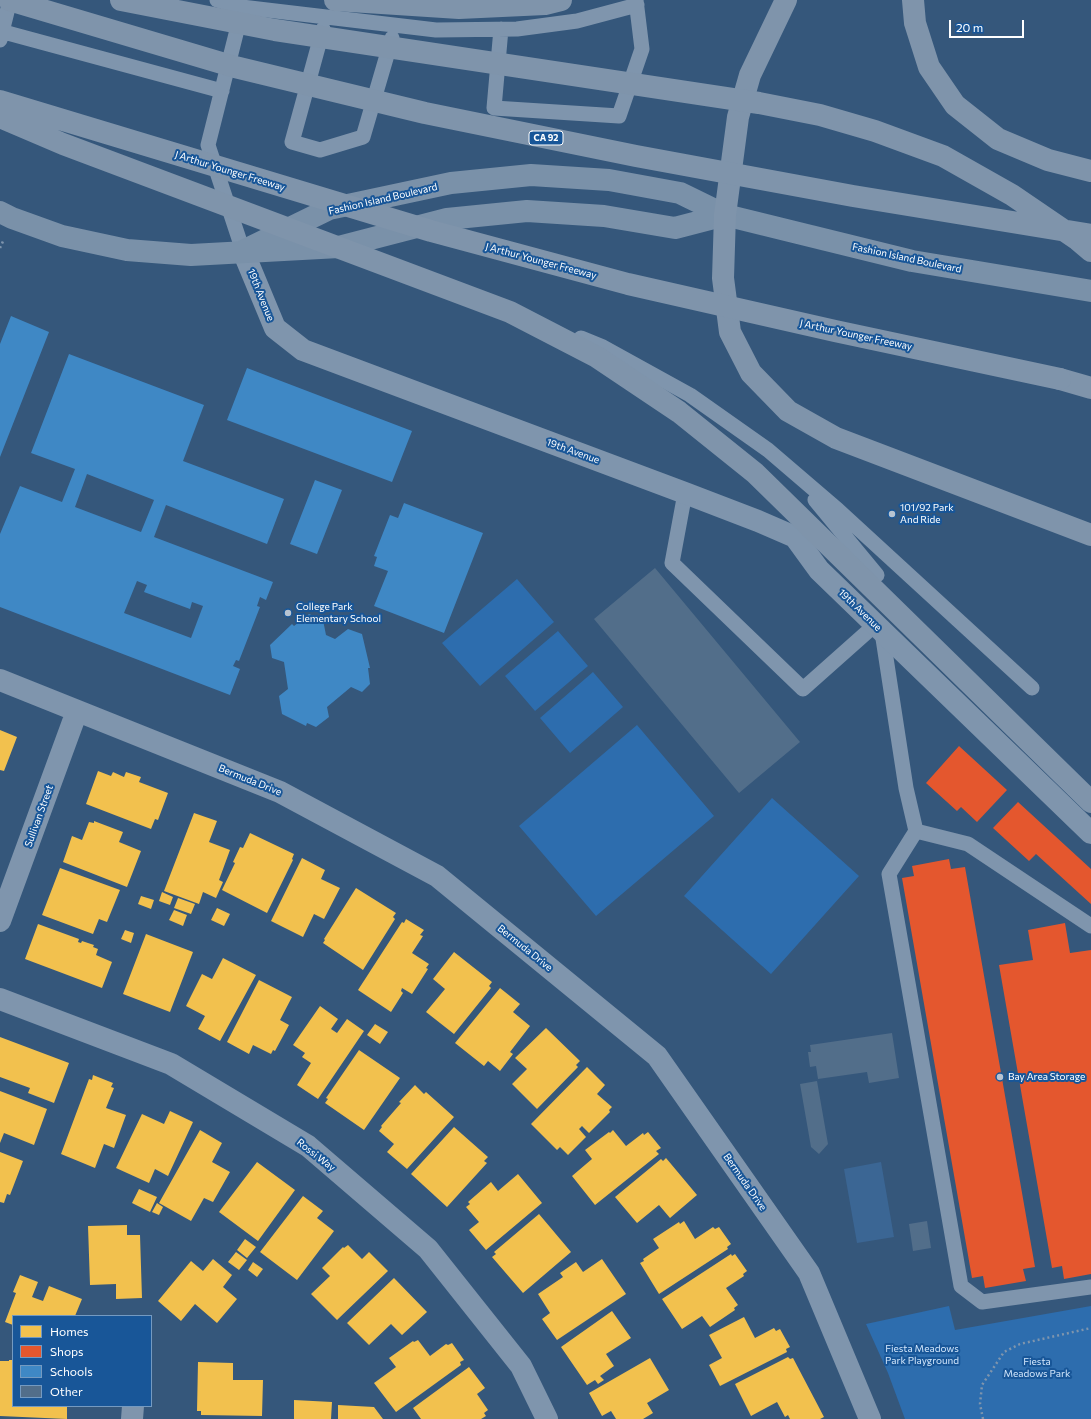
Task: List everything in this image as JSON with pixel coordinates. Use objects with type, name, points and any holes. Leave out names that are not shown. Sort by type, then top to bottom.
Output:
[{"type":"highway","name":"CA 92","points":[[10,0],[236,67],[433,114],[636,156],[853,196],[1091,235]]},
{"type":"highway","points":[[122,0],[275,30],[759,103],[820,115],[875,131],[943,156],[1012,195],[1078,240],[1091,251]]},
{"type":"highway","points":[[331,8],[459,8],[545,4],[561,0]]},
{"type":"highway","points":[[786,0],[750,75],[738,117],[725,215],[723,278],[730,332],[751,373],[788,411],[836,438],[1091,535]]},
{"type":"highway","points":[[913,0],[915,23],[930,67],[955,105],[998,139],[1048,160],[1091,171]]},
{"type":"highway","name":"J Arthur Younger Freeway","points":[[0,100],[431,231],[628,284],[842,333],[1060,379],[1091,387]]},
{"type":"highway","points":[[0,117],[63,144],[510,312],[597,357],[679,412],[755,473],[1091,802]]},
{"type":"main road","name":"Fashion Island Boulevard","points":[[243,251],[330,209],[451,183],[531,175],[609,180],[680,193],[725,215],[912,261],[1091,291]]},
{"type":"main road","name":"Fashion Island Boulevard","points":[[243,251],[339,246],[447,219],[527,210],[604,216],[676,228],[725,215]]},
{"type":"main road","points":[[0,212],[12,218],[62,236],[127,250],[191,255],[243,251]]},
{"type":"street","name":"19th Avenue","points":[[243,251],[275,328],[303,350],[685,493],[758,521],[794,537],[819,570],[1091,833]]},
{"type":"street","name":"Bermuda Drive","points":[[0,680],[280,792],[436,876],[657,1056],[809,1273],[870,1419]]},
{"type":"street","name":"Sullivan Street","points":[[0,921],[77,711]]},
{"type":"street","name":"Rossi Way","points":[[0,999],[171,1064],[308,1146],[428,1249],[521,1366],[547,1419]]},
{"type":"street","points":[[132,1419],[133,1407]]},
{"type":"lane","points":[[10,0],[1,34],[222,91]]},
{"type":"lane","points":[[217,0],[242,7],[331,8],[395,25],[436,30],[501,29],[517,29],[577,21],[637,2],[642,48],[620,116],[494,108],[501,29]]},
{"type":"lane","points":[[242,7],[208,145],[243,251]]},
{"type":"lane","points":[[331,8],[292,142],[320,150],[362,137],[395,25]]},
{"type":"lane","points":[[0,100],[213,161]]},
{"type":"lane","points":[[425,279],[513,311],[603,347],[690,395],[768,450],[838,510],[1032,688]]},
{"type":"lane","points":[[804,487],[877,575]]},
{"type":"lane","points":[[685,493],[672,563],[803,689],[879,629],[906,788],[916,831],[889,874],[961,1286],[982,1302],[1091,1288]]},
{"type":"lane","points":[[916,831],[968,844],[1091,926]]},
{"type":"path","points":[[983,1419],[980,1404],[982,1386],[1004,1352],[1020,1344],[1091,1328]]},
{"type":"green space","points":[[517,579],[554,622],[480,686],[442,643]]},
{"type":"green space","points":[[558,631],[588,666],[535,711],[505,676]]},
{"type":"green space","points":[[593,672],[623,707],[570,753],[540,718]]},
{"type":"green space","points":[[637,725],[714,816],[596,916],[519,826]]},
{"type":"green space","points":[[772,798],[859,876],[771,974],[684,896]]},
{"type":"green space","name":"Fiesta Meadows Park","points":[[949,1306],[955,1330],[1091,1306],[1091,1419],[905,1419],[888,1373],[866,1324]]},
{"type":"shaded area","points":[[881,1162],[894,1237],[857,1243],[844,1169]]},
{"type":"building: Homes","points":[[0,730],[17,737],[4,771],[0,770]]},
{"type":"building: Homes","points":[[98,771],[111,776],[113,772],[124,777],[126,772],[141,777],[139,782],[168,793],[158,820],[155,819],[151,829],[86,804]]},
{"type":"building: Homes","points":[[194,813],[217,821],[209,842],[230,850],[219,880],[223,882],[216,898],[203,892],[199,904],[164,891]]},
{"type":"building: Homes","points":[[94,821],[123,832],[119,842],[141,851],[127,887],[63,862],[72,836],[82,840],[89,822],[94,823]]},
{"type":"building: Homes","points":[[250,833],[294,854],[293,860],[267,913],[222,890],[235,863],[233,862],[240,847],[243,848]]},
{"type":"building: Homes","points":[[302,858],[325,870],[321,879],[340,888],[324,919],[314,914],[303,937],[271,921]]},
{"type":"building: Homes","points":[[60,868],[120,890],[107,922],[99,919],[93,934],[42,915]]},
{"type":"building: Homes","points":[[356,888],[396,913],[393,917],[395,919],[363,970],[323,943],[325,940],[324,939]]},
{"type":"building: Homes","points":[[162,892],[173,897],[170,905],[159,901]]},
{"type":"building: Homes","points":[[141,896],[154,900],[151,909],[138,904]]},
{"type":"building: Homes","points":[[178,898],[195,904],[191,914],[174,908]]},
{"type":"building: Homes","points":[[217,908],[230,914],[224,926],[211,920]]},
{"type":"building: Homes","points":[[174,910],[187,915],[183,926],[169,920]]},
{"type":"building: Homes","points":[[406,919],[424,930],[420,935],[423,936],[412,953],[429,964],[426,968],[428,969],[412,994],[402,988],[401,991],[403,993],[391,1012],[358,990],[402,922],[404,923]]},
{"type":"building: Homes","points":[[38,924],[79,939],[78,942],[81,943],[82,941],[94,945],[93,947],[98,949],[96,955],[112,962],[102,988],[25,959]]},
{"type":"building: Homes","points":[[125,930],[134,933],[131,943],[121,939]]},
{"type":"building: Homes","points":[[146,934],[193,952],[170,1012],[123,994]]},
{"type":"building: Homes","points":[[454,952],[492,982],[489,986],[491,988],[454,1034],[426,1012],[445,989],[433,979]]},
{"type":"building: Homes","points":[[223,958],[256,975],[220,1041],[198,1029],[205,1016],[186,1006],[202,974],[212,979]]},
{"type":"building: Homes","points":[[259,980],[292,997],[280,1020],[289,1025],[275,1051],[273,1050],[271,1054],[253,1045],[249,1054],[227,1042]]},
{"type":"building: Homes","points":[[500,988],[520,1004],[513,1012],[530,1026],[510,1052],[513,1054],[500,1071],[488,1061],[484,1066],[455,1043]]},
{"type":"building: Homes","points":[[320,1006],[338,1019],[331,1029],[337,1033],[347,1019],[364,1031],[318,1099],[297,1085],[311,1063],[302,1057],[305,1053],[293,1045]]},
{"type":"building: Homes","points":[[375,1024],[388,1032],[380,1044],[367,1035]]},
{"type":"building: Homes","points":[[546,1028],[580,1061],[576,1065],[578,1067],[537,1109],[512,1084],[527,1069],[515,1058]]},
{"type":"building: Homes","points":[[0,1037],[69,1063],[54,1103],[28,1093],[30,1088],[0,1077]]},
{"type":"building: Homes","points":[[359,1050],[400,1078],[364,1130],[325,1103],[328,1099],[326,1098]]},
{"type":"building: Homes","points":[[587,1067],[605,1085],[597,1094],[612,1107],[609,1110],[610,1112],[589,1133],[582,1126],[579,1129],[586,1137],[568,1155],[560,1147],[557,1150],[531,1124]]},
{"type":"building: Homes","points":[[93,1075],[113,1083],[111,1087],[114,1088],[106,1108],[126,1115],[114,1148],[104,1144],[95,1168],[61,1154],[89,1079],[92,1080]]},
{"type":"building: Homes","points":[[415,1085],[424,1094],[426,1092],[454,1117],[407,1169],[387,1152],[394,1144],[379,1131],[382,1127],[381,1126],[401,1103],[399,1102]]},
{"type":"building: Homes","points":[[0,1091],[47,1109],[34,1145],[4,1133],[0,1143]]},
{"type":"building: Homes","points":[[170,1111],[193,1122],[168,1176],[155,1169],[149,1183],[116,1168],[142,1114],[164,1124]]},
{"type":"building: Homes","points":[[454,1127],[488,1157],[484,1161],[487,1163],[447,1207],[411,1174]]},
{"type":"building: Homes","points":[[200,1130],[222,1143],[212,1162],[230,1172],[213,1202],[204,1198],[191,1221],[159,1203]]},
{"type":"building: Homes","points":[[613,1130],[626,1146],[643,1133],[644,1135],[648,1132],[661,1148],[656,1151],[659,1154],[595,1205],[572,1176],[592,1159],[585,1150]]},
{"type":"building: Homes","points":[[0,1152],[23,1161],[10,1195],[7,1194],[4,1203],[0,1202]]},
{"type":"building: Homes","points":[[666,1158],[697,1195],[670,1218],[659,1205],[637,1223],[615,1197],[661,1159],[663,1161]]},
{"type":"building: Homes","points":[[257,1162],[295,1190],[258,1241],[219,1212]]},
{"type":"building: Homes","points":[[518,1174],[542,1203],[486,1250],[469,1230],[479,1222],[466,1207],[470,1204],[468,1202],[491,1182],[498,1191]]},
{"type":"building: Homes","points":[[139,1189],[157,1197],[150,1212],[132,1203]]},
{"type":"building: Homes","points":[[303,1196],[323,1211],[317,1218],[334,1231],[297,1280],[260,1252]]},
{"type":"building: Homes","points":[[157,1203],[163,1207],[159,1215],[152,1212]]},
{"type":"building: Homes","points":[[539,1214],[571,1252],[523,1293],[492,1257],[496,1254],[494,1252]]},
{"type":"building: Homes","points":[[684,1221],[695,1239],[713,1227],[715,1229],[719,1227],[731,1244],[727,1247],[728,1249],[659,1294],[640,1263],[644,1261],[643,1259],[659,1248],[653,1239],[679,1222],[680,1224]]},
{"type":"building: Homes","points":[[127,1225],[127,1235],[140,1235],[142,1298],[116,1299],[116,1284],[90,1285],[88,1226]]},
{"type":"building: Homes","points":[[245,1239],[256,1247],[247,1258],[237,1250]]},
{"type":"building: Homes","points":[[348,1245],[362,1259],[369,1252],[388,1271],[337,1320],[311,1294],[330,1276],[322,1268],[343,1247],[344,1248]]},
{"type":"building: Homes","points":[[236,1252],[247,1260],[239,1270],[228,1262]]},
{"type":"building: Homes","points":[[731,1254],[732,1256],[735,1254],[747,1271],[743,1274],[744,1276],[726,1288],[738,1305],[734,1308],[735,1310],[710,1327],[702,1316],[682,1329],[662,1299]]},
{"type":"building: Homes","points":[[213,1259],[232,1275],[223,1287],[237,1299],[217,1323],[195,1304],[181,1321],[158,1301],[191,1261],[203,1271]]},
{"type":"building: Homes","points":[[602,1259],[626,1294],[557,1340],[542,1319],[550,1313],[538,1294],[563,1277],[560,1273],[576,1262],[583,1272]]},
{"type":"building: Homes","points":[[253,1262],[263,1269],[257,1277],[248,1270]]},
{"type":"building: Homes","points":[[20,1275],[38,1282],[32,1297],[43,1301],[49,1286],[82,1299],[75,1315],[12,1315],[12,1325],[5,1322],[16,1293],[13,1292]]},
{"type":"building: Homes","points":[[394,1278],[427,1312],[402,1335],[391,1324],[369,1345],[347,1323]]},
{"type":"building: Homes","points":[[612,1311],[631,1338],[606,1354],[614,1366],[600,1376],[604,1380],[598,1384],[595,1380],[587,1385],[561,1347]]},
{"type":"building: Homes","points":[[744,1317],[755,1338],[774,1328],[776,1331],[780,1329],[790,1347],[786,1349],[787,1352],[720,1386],[709,1365],[722,1358],[709,1335]]},
{"type":"building: Homes","points":[[418,1340],[430,1356],[446,1344],[448,1345],[452,1343],[464,1360],[460,1362],[461,1365],[396,1412],[374,1383],[396,1367],[389,1358],[413,1341]]},
{"type":"building: Homes","points":[[788,1357],[790,1359],[793,1358],[824,1417],[820,1419],[790,1419],[788,1415],[785,1417],[777,1402],[751,1416],[735,1384]]},
{"type":"building: Homes","points":[[650,1358],[669,1390],[647,1403],[653,1413],[643,1419],[616,1419],[611,1411],[602,1416],[589,1393]]},
{"type":"building: Homes","points":[[12,1360],[12,1407],[67,1407],[67,1419],[0,1416],[0,1361]]},
{"type":"building: Homes","points":[[198,1362],[233,1363],[233,1380],[263,1380],[262,1416],[201,1415],[201,1411],[197,1411]]},
{"type":"building: Homes","points":[[469,1367],[485,1388],[477,1394],[488,1410],[484,1413],[486,1416],[481,1419],[421,1419],[413,1408]]},
{"type":"building: Homes","points":[[294,1400],[332,1402],[331,1419],[294,1419]]},
{"type":"building: Homes","points":[[338,1405],[374,1407],[383,1419],[338,1419]]},
{"type":"building: Shops","points":[[959,746],[1007,790],[977,822],[961,807],[957,811],[926,783]]},
{"type":"building: Shops","points":[[1018,802],[1091,869],[1091,904],[1036,854],[1029,861],[993,828]]},
{"type":"building: Shops","points":[[949,859],[951,869],[965,867],[1035,1267],[1023,1269],[1026,1281],[985,1288],[983,1276],[972,1278],[902,878],[914,876],[912,866]]},
{"type":"building: Shops","points":[[1065,923],[1070,953],[1091,950],[1091,1274],[1064,1279],[1062,1266],[1052,1268],[999,965],[1033,960],[1028,930]]},
{"type":"building: Schools","points":[[11,316],[49,332],[0,457],[0,344]]},
{"type":"building: Schools","points":[[69,354],[204,405],[183,461],[284,499],[267,544],[166,505],[154,537],[273,582],[266,600],[260,597],[257,606],[260,607],[239,661],[236,660],[233,666],[240,669],[230,695],[0,607],[0,534],[20,486],[62,502],[75,469],[31,453]],"holes":[[[87,474],[154,500],[141,532],[75,507]],[[137,581],[147,585],[144,592],[190,609],[192,602],[203,606],[191,638],[124,613]]]},
{"type":"building: Schools","points":[[247,368],[412,431],[392,482],[227,420]]},
{"type":"building: Schools","points":[[315,480],[342,490],[317,554],[290,544]]},
{"type":"building: Schools","points":[[404,503],[483,533],[444,633],[374,606],[388,571],[374,566],[377,557],[374,556],[390,515],[398,518]]},
{"type":"building: Schools","points":[[309,614],[323,620],[326,635],[335,639],[348,629],[362,634],[370,668],[368,668],[370,684],[362,692],[351,687],[327,707],[329,717],[316,727],[307,723],[306,726],[282,714],[279,696],[288,689],[284,662],[272,658],[270,645],[292,624],[294,626]]},
{"type":"building: Other","points":[[655,568],[800,742],[739,793],[594,619]]},
{"type":"building: Other","points":[[892,1033],[899,1078],[869,1083],[867,1072],[818,1079],[816,1066],[810,1067],[808,1052],[811,1052],[810,1045]]},
{"type":"building: Other","points":[[817,1081],[828,1144],[819,1154],[811,1147],[800,1084]]},
{"type":"building: Other","points":[[927,1221],[931,1248],[913,1251],[909,1224]]},
{"type":"place","name":"101/92 Park And Ride","points":[[892,514]]},
{"type":"place","name":"College Park Elementary School","points":[[288,613]]},
{"type":"place","name":"Bay Area Storage","points":[[1000,1077]]},
{"type":"park label","name":"Fiesta Meadows Park Playground","points":[[922,1354]]}]
